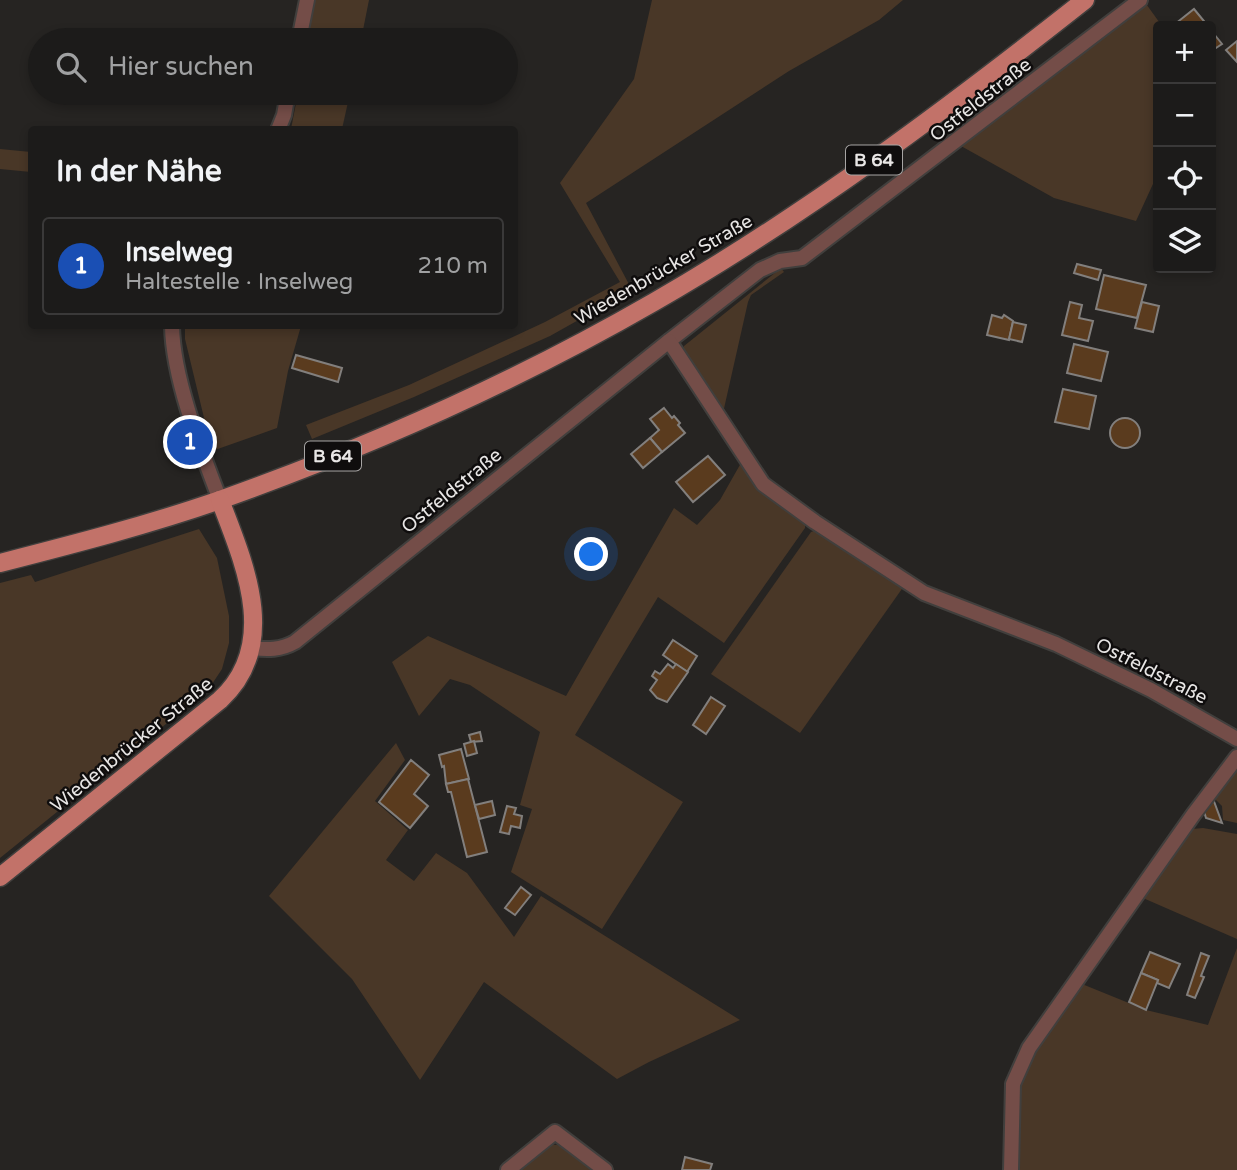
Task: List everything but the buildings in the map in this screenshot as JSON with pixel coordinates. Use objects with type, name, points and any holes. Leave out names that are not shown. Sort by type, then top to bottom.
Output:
[{"type":"main road","name":"Wiedenbrücker Straße","points":[[0,564],[220,500],[380,438],[445,409],[652,303],[748,245],[893,147],[1085,0]]},
{"type":"main road","name":"Wiedenbrücker Straße","points":[[0,877],[220,700],[242,675],[252,648],[252,604],[220,500]]},
{"type":"street","points":[[301,28],[307,0]]},
{"type":"street","name":"Ostfeldstraße","points":[[252,648],[280,648],[295,642],[668,341],[761,270],[780,261],[802,258],[1140,0]]},
{"type":"street","points":[[280,126],[286,105]]},
{"type":"street","points":[[172,329],[176,362],[201,450],[220,500]]},
{"type":"street","name":"Ostfeldstraße","points":[[668,341],[763,484],[815,522],[924,593],[1056,644],[1151,690],[1235,738],[1236,759],[1029,1048],[1013,1084],[1011,1170]]},
{"type":"street","points":[[508,1170],[555,1132],[604,1170]]},
{"type":"shaded area","points":[[315,0],[369,0],[363,28],[309,28]]},
{"type":"shaded area","points":[[652,0],[903,0],[879,20],[789,71],[586,203],[632,290],[550,336],[312,439],[306,425],[409,385],[545,322],[620,282],[560,183],[634,79]]},
{"type":"shaded area","points":[[1144,1],[1158,21],[1153,21],[1153,184],[1136,221],[1054,198],[961,146]]},
{"type":"shaded area","points":[[296,105],[347,105],[343,126],[292,126]]},
{"type":"shaded area","points":[[0,149],[28,152],[28,172],[0,169]]},
{"type":"shaded area","points":[[781,268],[784,272],[751,295],[748,302],[723,413],[683,352],[684,346]]},
{"type":"shaded area","points":[[185,329],[300,329],[288,371],[277,428],[212,451],[185,339]]},
{"type":"shaded area","points":[[741,463],[805,519],[805,528],[724,643],[658,597],[575,735],[683,802],[602,929],[511,872],[532,809],[520,805],[540,732],[470,685],[450,679],[419,716],[392,662],[428,636],[566,696],[674,508],[697,525],[720,500]]},
{"type":"shaded area","points":[[199,529],[217,558],[229,616],[229,643],[222,669],[208,690],[0,858],[0,583],[31,575],[35,582]]},
{"type":"shaded area","points":[[819,529],[904,586],[800,733],[711,674],[811,532]]},
{"type":"shaded area","points":[[396,743],[405,760],[375,801],[408,830],[386,860],[414,881],[436,853],[467,873],[514,937],[541,896],[740,1020],[617,1079],[484,982],[420,1080],[352,979],[269,896]]},
{"type":"shaded area","points":[[1237,767],[1237,823],[1223,820],[1222,806],[1214,798]]},
{"type":"shaded area","points":[[1203,828],[1237,834],[1237,939],[1143,898],[1192,829]]},
{"type":"shaded area","points":[[1237,948],[1237,1170],[1018,1170],[1017,1104],[1024,1069],[1046,1031],[1082,984],[1146,1010],[1208,1025]]},
{"type":"shaded area","points":[[549,1144],[565,1146],[595,1170],[517,1170]]},
{"type":"place","name":"Inselweg","points":[[190,442]]}]
